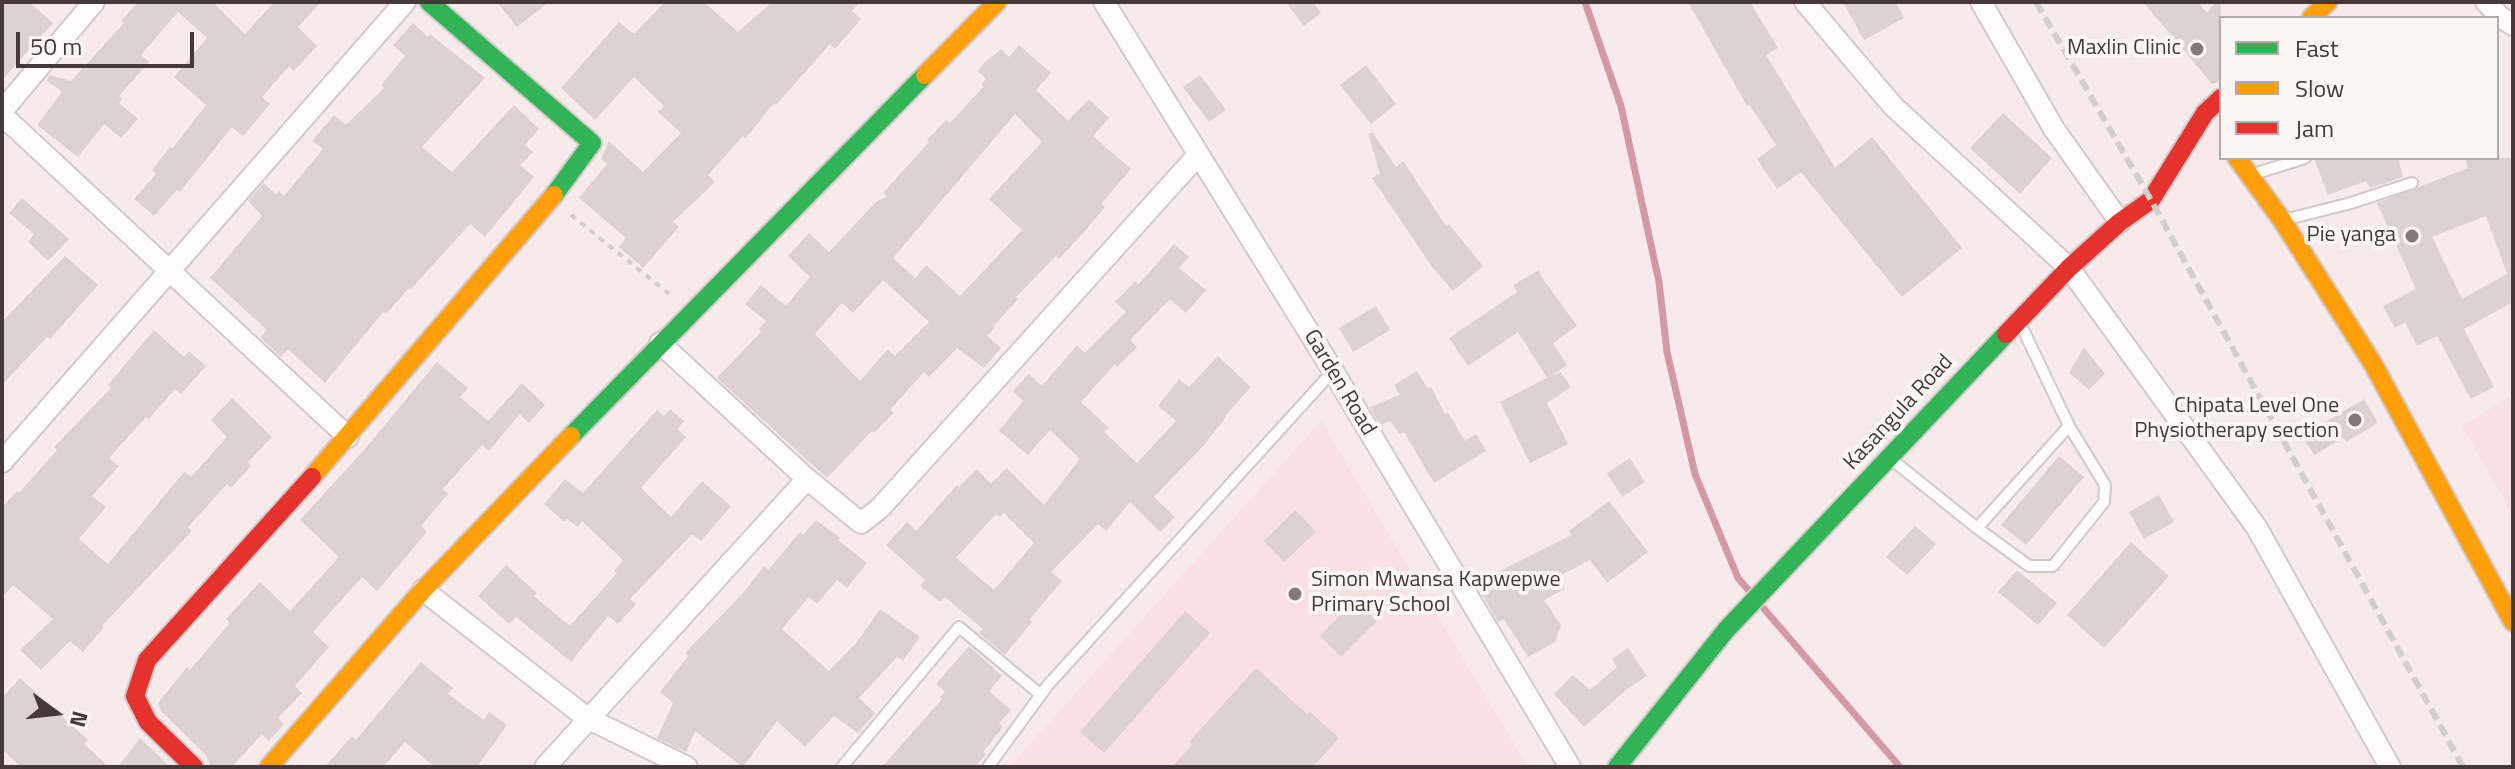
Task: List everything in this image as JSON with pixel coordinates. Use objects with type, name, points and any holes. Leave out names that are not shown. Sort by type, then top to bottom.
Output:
[{"type":"street","points":[[94,2],[2,113],[348,437]]},
{"type":"street","points":[[2,462],[405,2]]},
{"type":"street","points":[[194,767],[148,722],[135,696],[147,660],[348,437],[551,199],[592,143],[429,2]]},
{"type":"street","points":[[269,767],[423,590],[690,312],[997,2]]},
{"type":"street","name":"Garden Road","points":[[1104,2],[1333,371],[1570,767]]},
{"type":"street","points":[[1805,2],[1893,106],[2069,268],[2257,528],[2390,767]]},
{"type":"street","points":[[1981,2],[2054,129],[2120,222]]},
{"type":"street","points":[[2313,16],[2328,2]]},
{"type":"street","points":[[2486,2],[2513,25]]},
{"type":"street","name":"Kasangula Road","points":[[1617,767],[1726,630],[1778,574],[1891,459],[2069,268],[2120,222],[2151,200],[2219,101]]},
{"type":"street","points":[[660,343],[807,479],[861,523],[880,508],[1198,155]]},
{"type":"street","points":[[2239,160],[2282,220],[2373,364],[2513,622]]},
{"type":"street","points":[[545,767],[807,479]]},
{"type":"street","points":[[423,590],[587,718],[687,767]]},
{"type":"lane","points":[[2250,175],[2299,160]]},
{"type":"lane","points":[[2282,220],[2351,203],[2412,183]]},
{"type":"lane","points":[[1891,459],[2029,566],[2053,566],[2104,502],[2105,485],[2069,426],[2019,320]]},
{"type":"lane","points":[[988,767],[1041,695],[1333,371]]},
{"type":"lane","points":[[1977,528],[2069,426]]},
{"type":"lane","points":[[842,767],[959,627],[1041,695]]},
{"type":"path","points":[[551,199],[690,312]]},
{"type":"shaded area","points":[[2513,395],[2513,515],[2462,426]]},
{"type":"shaded area","name":"Simon Mwansa Kapwepwe Primary School","points":[[1321,421],[1528,767],[1009,767]]},
{"type":"building","points":[[2,2],[29,2],[53,23],[2,80]]},
{"type":"building","points":[[138,2],[213,2],[245,34],[274,2],[321,2],[298,27],[317,46],[294,71],[289,66],[262,97],[270,104],[243,136],[232,127],[180,192],[177,190],[154,216],[134,199],[156,174],[152,170],[206,105],[174,77],[207,38],[178,12],[141,55],[149,62],[119,96],[122,99],[119,103],[138,119],[121,138],[104,124],[78,157],[37,125],[62,92],[46,80],[50,75],[71,81],[124,23],[121,21]]},
{"type":"building","points":[[497,2],[549,2],[517,27]]},
{"type":"building","points":[[665,2],[704,2],[738,32],[772,2],[860,2],[852,11],[861,19],[835,49],[830,44],[745,139],[743,136],[708,175],[715,182],[673,222],[679,227],[643,268],[619,247],[626,238],[579,198],[607,164],[601,159],[609,141],[643,172],[681,133],[658,112],[664,106],[634,77],[595,120],[561,88],[619,22],[634,34]]},
{"type":"building","points":[[1286,2],[1313,2],[1321,13],[1304,26]]},
{"type":"building","points":[[1688,2],[1750,2],[1778,48],[1766,55],[1835,168],[1872,137],[1962,248],[1902,297],[1801,172],[1777,189],[1757,159],[1776,145],[1749,104],[1747,106]]},
{"type":"building","points":[[1843,2],[1896,2],[1904,18],[1864,40]]},
{"type":"building","points":[[2143,2],[2198,2],[2207,13],[2216,2],[2221,2],[2219,82],[2212,84]]},
{"type":"building","points":[[413,23],[485,78],[422,147],[452,172],[514,105],[539,129],[525,145],[533,152],[520,165],[534,177],[485,237],[470,224],[411,289],[386,314],[383,312],[325,383],[288,349],[281,357],[260,337],[267,330],[210,278],[262,216],[248,201],[264,183],[276,195],[279,191],[284,196],[323,149],[312,141],[334,115],[346,125],[384,88],[381,85],[405,56],[393,45]]},
{"type":"building","points":[[1019,45],[1051,73],[1036,90],[1068,121],[1089,99],[1109,118],[1093,136],[1131,169],[1101,204],[1105,207],[1084,232],[1016,297],[1018,299],[993,327],[987,336],[1001,348],[984,368],[957,348],[929,377],[924,372],[890,410],[894,413],[827,478],[717,378],[761,332],[759,329],[766,321],[745,304],[761,285],[786,306],[810,277],[788,256],[809,233],[829,252],[876,202],[887,196],[883,193],[929,142],[927,140],[946,120],[950,123],[983,87],[981,85],[986,79],[978,71],[985,62],[1001,49],[1009,57]],"holes":[[[1015,114],[1042,142],[989,199],[1022,230],[960,296],[926,265],[915,278],[893,258]],[[883,280],[929,322],[895,356],[888,349],[860,381],[815,334],[842,303],[853,313]]]},
{"type":"building","points":[[1366,65],[1396,104],[1371,124],[1340,85]]},
{"type":"building","points":[[1200,75],[1226,110],[1209,122],[1183,87]]},
{"type":"building","points":[[2003,113],[2052,158],[2020,194],[1970,148]]},
{"type":"building","points":[[1372,132],[1396,167],[1403,161],[1446,226],[1449,224],[1483,266],[1453,291],[1433,268],[1372,178],[1380,173],[1368,134]]},
{"type":"building","points":[[2513,158],[2513,302],[2464,329],[2494,387],[2471,399],[2437,336],[2417,346],[2405,322],[2395,328],[2383,306],[2416,289],[2377,203],[2468,168],[2466,160]],"holes":[[[2486,216],[2507,274],[2462,299],[2432,237]]]},
{"type":"building","points":[[2315,160],[2399,160],[2403,177],[2370,188],[2366,181],[2328,195]]},
{"type":"building","points":[[22,198],[69,239],[48,261],[28,242],[34,234],[9,213]]},
{"type":"building","points":[[1174,244],[1189,257],[1179,268],[1206,290],[1186,313],[1170,299],[1130,340],[1137,347],[1117,367],[1115,364],[1081,402],[1109,428],[1104,432],[1137,463],[1176,421],[1158,406],[1179,379],[1189,387],[1218,356],[1251,387],[1205,444],[1154,497],[1175,517],[1160,532],[1130,502],[1106,531],[1098,524],[1051,572],[1062,581],[1005,655],[979,633],[983,629],[945,597],[940,602],[920,586],[925,580],[886,545],[907,522],[916,531],[957,485],[959,487],[977,469],[991,484],[1007,468],[1044,505],[1080,459],[1050,430],[1028,455],[999,431],[1023,401],[1013,391],[1029,374],[1042,386],[1077,345],[1085,353],[1126,312],[1115,302],[1135,281],[1138,285]],"holes":[[[1004,513],[1034,543],[994,590],[956,558],[996,514],[1000,517]]]},
{"type":"building","points":[[65,256],[98,285],[50,339],[47,337],[2,385],[2,322]]},
{"type":"building","points":[[1539,270],[1577,326],[1553,343],[1567,365],[1551,376],[1561,372],[1571,387],[1547,403],[1568,444],[1530,463],[1500,402],[1547,378],[1518,332],[1468,366],[1449,338],[1517,292],[1513,285]]},
{"type":"building","points":[[1376,306],[1390,330],[1353,352],[1339,328]]},
{"type":"building","points":[[154,330],[184,357],[189,351],[206,366],[181,394],[175,389],[109,458],[119,466],[92,496],[106,507],[79,539],[108,564],[184,472],[191,477],[227,437],[211,420],[232,398],[272,437],[248,462],[251,466],[231,488],[227,484],[188,527],[192,531],[102,626],[83,652],[70,641],[41,670],[20,650],[53,619],[13,585],[2,598],[2,507],[17,491],[19,493],[57,450],[54,447],[111,388],[108,385]]},
{"type":"building","points":[[2084,347],[2105,374],[2089,390],[2069,373]]},
{"type":"building","points":[[437,362],[468,388],[460,397],[488,421],[522,383],[545,405],[529,423],[520,414],[489,451],[482,445],[443,489],[448,494],[421,526],[427,532],[377,591],[362,577],[313,632],[329,647],[295,686],[302,693],[278,718],[284,724],[269,741],[262,734],[232,767],[211,767],[206,755],[162,712],[158,703],[187,667],[190,670],[230,623],[226,619],[260,582],[290,611],[339,557],[300,520],[364,450]]},
{"type":"building","points":[[1417,371],[1428,389],[1431,387],[1445,414],[1448,412],[1465,441],[1476,434],[1486,451],[1434,483],[1404,432],[1399,434],[1391,421],[1380,425],[1370,407],[1400,395],[1394,385]]},
{"type":"building","points":[[2364,399],[2378,423],[2346,442],[2343,438],[2314,455],[2302,436]]},
{"type":"building","points":[[670,409],[684,421],[677,429],[686,437],[641,488],[671,517],[702,481],[731,506],[701,541],[692,534],[630,599],[636,604],[618,624],[608,616],[571,662],[516,617],[509,624],[478,596],[506,565],[537,593],[534,596],[570,626],[617,573],[614,571],[623,560],[582,521],[578,527],[567,519],[564,522],[544,504],[565,479],[583,493],[657,410],[664,416]]},
{"type":"building","points":[[2059,456],[2084,477],[2026,545],[2001,525]]},
{"type":"building","points":[[1630,458],[1645,482],[1622,497],[1607,473]]},
{"type":"building","points":[[2159,495],[2174,522],[2144,539],[2129,512]]},
{"type":"building","points":[[1609,501],[1648,552],[1607,583],[1590,560],[1559,576],[1565,589],[1544,600],[1561,625],[1555,642],[1528,657],[1504,619],[1498,622],[1476,583],[1572,535],[1569,531]]},
{"type":"building","points":[[1295,510],[1316,532],[1284,562],[1264,541]]},
{"type":"building","points":[[816,520],[867,563],[847,588],[837,580],[817,604],[809,597],[782,629],[829,671],[857,642],[880,609],[920,637],[903,661],[897,657],[859,698],[875,713],[858,733],[834,716],[805,747],[777,721],[743,767],[695,731],[686,752],[657,738],[673,703],[660,692],[688,656],[685,653],[744,592],[764,566],[768,570],[800,532],[803,535]]},
{"type":"building","points":[[1915,526],[1936,544],[1907,575],[1886,557]]},
{"type":"building","points":[[2131,542],[2169,576],[2104,648],[2067,615]]},
{"type":"building","points":[[2017,570],[2057,603],[2038,625],[1998,592]]},
{"type":"building","points":[[1355,600],[1377,621],[1341,657],[1320,636]]},
{"type":"building","points":[[1185,611],[1210,633],[1104,753],[1080,732]]},
{"type":"building","points":[[969,646],[1002,676],[989,691],[1011,710],[999,723],[1003,727],[983,752],[986,754],[975,767],[882,767],[942,699],[940,697],[945,692],[936,684]]},
{"type":"building","points":[[1628,648],[1647,676],[1627,689],[1584,727],[1554,694],[1573,675],[1590,690],[1617,667],[1612,659]]},
{"type":"building","points":[[421,662],[453,688],[448,694],[484,720],[489,712],[507,725],[477,767],[434,767],[405,742],[383,767],[325,767],[352,736],[356,740]]},
{"type":"building","points":[[1256,668],[1339,738],[1313,767],[1172,767],[1192,745],[1189,742]]},
{"type":"building","points":[[20,678],[88,740],[84,744],[109,767],[20,767],[2,749],[2,698]]},
{"type":"building","points":[[140,738],[170,767],[118,767]]},
{"type":"waterway","points":[[1585,2],[1621,106],[1659,282],[1667,352],[1695,474],[1738,578],[1751,593]]},
{"type":"waterway","points":[[1759,603],[1900,767]]},
{"type":"railway","points":[[2036,2],[2151,200],[2463,767]]},
{"type":"traffic: fast","points":[[429,2],[592,143],[554,195]]},
{"type":"traffic: fast","points":[[571,436],[925,75]]},
{"type":"traffic: fast","points":[[1617,767],[1726,630],[2006,334]]},
{"type":"traffic: slow","points":[[925,75],[997,2]]},
{"type":"traffic: slow","points":[[2313,16],[2328,2]]},
{"type":"traffic: slow","points":[[2238,160],[2282,220],[2373,364],[2513,622]]},
{"type":"traffic: slow","points":[[312,477],[554,195]]},
{"type":"traffic: slow","points":[[269,767],[423,590],[571,436]]},
{"type":"traffic: jam","points":[[2006,334],[2069,268],[2120,222],[2151,200],[2205,113],[2219,100]]},
{"type":"traffic: jam","points":[[194,767],[148,722],[135,696],[147,660],[312,477]]},
{"type":"place","name":"Maxlin Clinic","points":[[2197,49]]},
{"type":"place","name":"Pie yanga","points":[[2412,236]]},
{"type":"place","name":"Chipata Level One Physiotherapy section","points":[[2355,420]]},
{"type":"place","name":"Simon Mwansa Kapwepwe Primary School","points":[[1295,594]]}]
